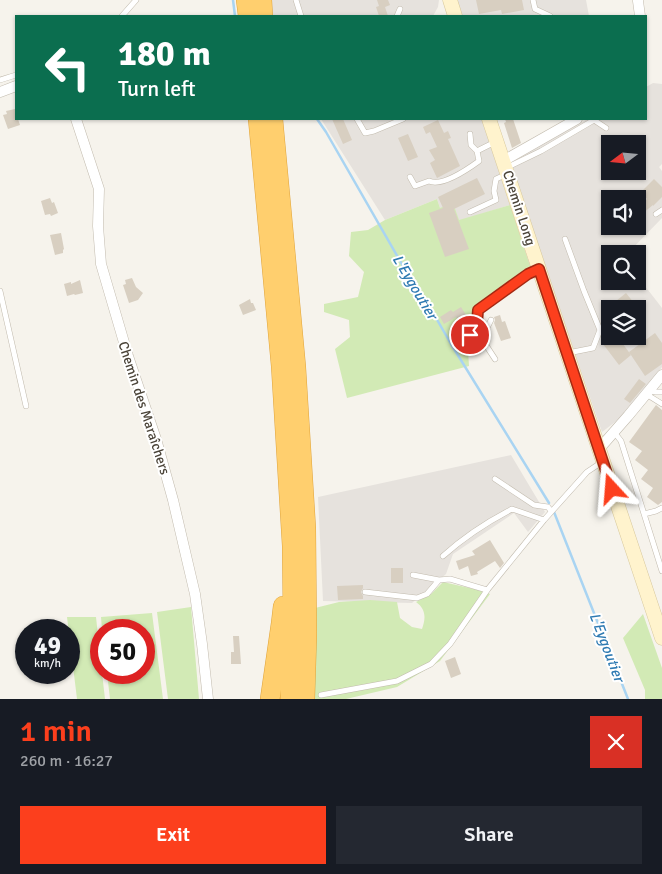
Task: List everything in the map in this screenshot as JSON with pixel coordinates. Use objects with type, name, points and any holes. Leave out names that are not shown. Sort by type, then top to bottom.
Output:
[{"type":"highway","points":[[246,0],[248,15]]},
{"type":"highway","points":[[262,0],[263,15]]},
{"type":"highway","points":[[258,120],[281,366],[292,546],[293,636],[290,699]]},
{"type":"highway","points":[[273,120],[296,367],[306,528],[307,635],[313,697]]},
{"type":"highway","points":[[270,699],[282,623],[287,467]]},
{"type":"main road","points":[[450,0],[455,15]]},
{"type":"main road","name":"Chemin Long","points":[[489,120],[662,638]]},
{"type":"street","points":[[638,1],[640,15]]},
{"type":"street","points":[[0,92],[15,86]]},
{"type":"street","name":"Chemin des Maraîchers","points":[[76,120],[99,189],[98,226],[101,264],[128,356],[156,439],[173,500],[195,594],[208,699]]},
{"type":"street","points":[[505,167],[576,120]]},
{"type":"street","points":[[601,455],[614,432],[662,374]]},
{"type":"lane","points":[[123,15],[136,0]]},
{"type":"lane","points":[[296,0],[301,15]]},
{"type":"lane","points":[[533,0],[535,9],[548,15]]},
{"type":"lane","points":[[396,15],[400,8]]},
{"type":"lane","points":[[0,80],[15,75]]},
{"type":"lane","points":[[358,120],[365,133],[401,120]]},
{"type":"lane","points":[[470,212],[496,200],[494,190],[496,179],[505,167],[541,151],[594,120],[606,128]]},
{"type":"lane","points":[[410,177],[415,186],[429,181],[441,181],[464,172],[479,161],[478,150],[471,145],[470,134]]},
{"type":"lane","points":[[478,150],[497,142]]},
{"type":"lane","points":[[656,214],[662,210]]},
{"type":"lane","points":[[565,239],[600,330],[593,348],[567,353]]},
{"type":"lane","points":[[491,320],[475,340],[470,335],[477,323],[478,310],[528,274],[539,269]]},
{"type":"lane","points":[[0,291],[26,406]]},
{"type":"lane","points":[[480,336],[495,358]]},
{"type":"lane","points":[[648,392],[662,392]]},
{"type":"lane","points":[[648,392],[662,404]]},
{"type":"lane","points":[[614,432],[621,441],[662,571]]},
{"type":"lane","points":[[313,697],[397,681],[431,664],[450,644],[487,590],[551,511],[601,455]]},
{"type":"lane","points":[[495,479],[534,505],[548,507],[551,511]]},
{"type":"lane","points":[[644,514],[656,512],[662,508]]},
{"type":"lane","points":[[443,556],[460,540],[512,509],[544,520]]},
{"type":"lane","points":[[413,575],[439,580],[450,579],[487,590]]},
{"type":"lane","points":[[365,592],[417,598],[426,594],[439,580]]},
{"type":"shaded area","points":[[269,0],[439,0],[434,15],[271,15]]},
{"type":"shaded area","points":[[454,0],[586,0],[589,15],[459,15]]},
{"type":"shaded area","points":[[653,83],[662,84],[662,164],[659,167],[662,171],[662,218],[646,234],[646,190],[601,190],[601,235],[645,235],[636,245],[601,245],[601,290],[646,290],[646,287],[662,308],[662,367],[623,416],[602,432],[509,161],[586,120],[647,120],[647,86]]},
{"type":"shaded area","points":[[322,120],[482,120],[510,205],[459,221],[440,208],[437,199],[385,220]]},
{"type":"shaded area","points":[[511,455],[545,512],[528,532],[514,513],[453,554],[446,574],[412,603],[323,601],[318,497]]},
{"type":"green space","points":[[437,199],[440,208],[453,203],[459,220],[510,205],[531,269],[477,309],[467,334],[469,366],[347,398],[335,349],[350,337],[349,320],[324,312],[324,304],[358,297],[364,272],[349,256],[351,232],[368,230],[385,220]]},
{"type":"green space","points":[[443,582],[490,594],[440,661],[397,687],[346,699],[314,699],[315,608],[339,602],[370,600],[397,602],[400,618],[412,627],[422,629],[424,614],[422,608],[416,602],[431,594]]},
{"type":"green space","points":[[191,607],[199,699],[168,699],[157,612]]},
{"type":"green space","points":[[152,613],[153,619],[101,619],[101,617]]},
{"type":"green space","points":[[643,614],[662,668],[662,699],[645,699],[645,690],[623,638]]},
{"type":"green space","points":[[67,617],[96,617],[96,619],[90,619],[90,684],[103,684],[105,699],[77,699],[75,684],[80,684],[80,619],[67,619]]},
{"type":"green space","points":[[155,636],[163,699],[110,699],[108,684],[155,684]]},
{"type":"building","points":[[377,0],[388,0],[390,5],[385,7],[388,15],[379,15],[376,7],[379,6]]},
{"type":"building","points":[[476,0],[522,0],[524,10],[502,14],[501,10],[479,14]]},
{"type":"building","points":[[15,109],[15,120],[18,120],[20,125],[8,129],[3,115],[7,114],[6,111]]},
{"type":"building","points":[[332,120],[343,120],[352,140],[343,144]]},
{"type":"building","points":[[438,120],[444,133],[448,131],[451,138],[448,139],[460,166],[437,178],[430,163],[435,160],[429,150],[437,147],[430,132],[426,134],[423,127]]},
{"type":"building","points":[[505,120],[513,120],[521,143],[512,148],[504,123]]},
{"type":"building","points":[[408,134],[418,157],[408,161],[398,138]]},
{"type":"building","points":[[477,178],[485,194],[454,209],[469,249],[445,257],[429,213],[443,208],[438,197]]},
{"type":"building","points":[[654,179],[662,187],[662,197],[646,211],[646,190],[643,190]]},
{"type":"building","points":[[50,198],[52,203],[54,202],[58,213],[51,216],[50,214],[45,215],[41,201]]},
{"type":"building","points":[[61,233],[63,253],[55,255],[50,235]]},
{"type":"building","points":[[132,278],[136,287],[143,293],[138,300],[129,303],[123,285],[126,284],[125,280]]},
{"type":"building","points":[[80,280],[83,293],[67,296],[64,284],[71,282],[71,284]]},
{"type":"building","points":[[626,293],[632,300],[617,300]]},
{"type":"building","points":[[250,299],[256,310],[243,315],[239,305]]},
{"type":"building","points":[[461,307],[471,323],[463,329],[456,317],[444,324],[440,317],[451,310],[453,312]]},
{"type":"building","points":[[500,315],[502,322],[505,321],[511,338],[501,341],[494,323],[494,317]]},
{"type":"building","points":[[655,333],[662,343],[662,364],[645,376],[629,352],[639,345],[646,345],[646,340]]},
{"type":"building","points":[[604,345],[624,345],[631,355],[619,365]]},
{"type":"building","points":[[639,379],[646,384],[630,403],[624,399]]},
{"type":"building","points":[[656,405],[662,410],[662,502],[658,505],[647,497],[653,488],[641,479],[648,470],[635,460],[642,451],[629,442]]},
{"type":"building","points":[[490,540],[504,563],[500,568],[495,561],[477,572],[478,574],[471,576],[468,566],[459,570],[456,561],[475,555],[472,551]]},
{"type":"building","points":[[391,568],[403,568],[403,583],[391,583]]},
{"type":"building","points":[[363,585],[361,592],[363,599],[338,600],[337,586]]},
{"type":"building","points":[[233,636],[239,636],[241,664],[231,664],[231,652],[234,652]]},
{"type":"building","points":[[455,657],[461,674],[451,678],[445,661]]},
{"type":"waterway","name":"L'Eygoutier","points":[[233,0],[235,15]]},
{"type":"waterway","name":"L'Eygoutier","points":[[318,120],[411,280],[428,304],[549,503]]},
{"type":"waterway","name":"L'Eygoutier","points":[[554,512],[628,699]]},
{"type":"route","points":[[470,335],[477,323],[478,310],[528,274],[539,269],[612,489]]}]
